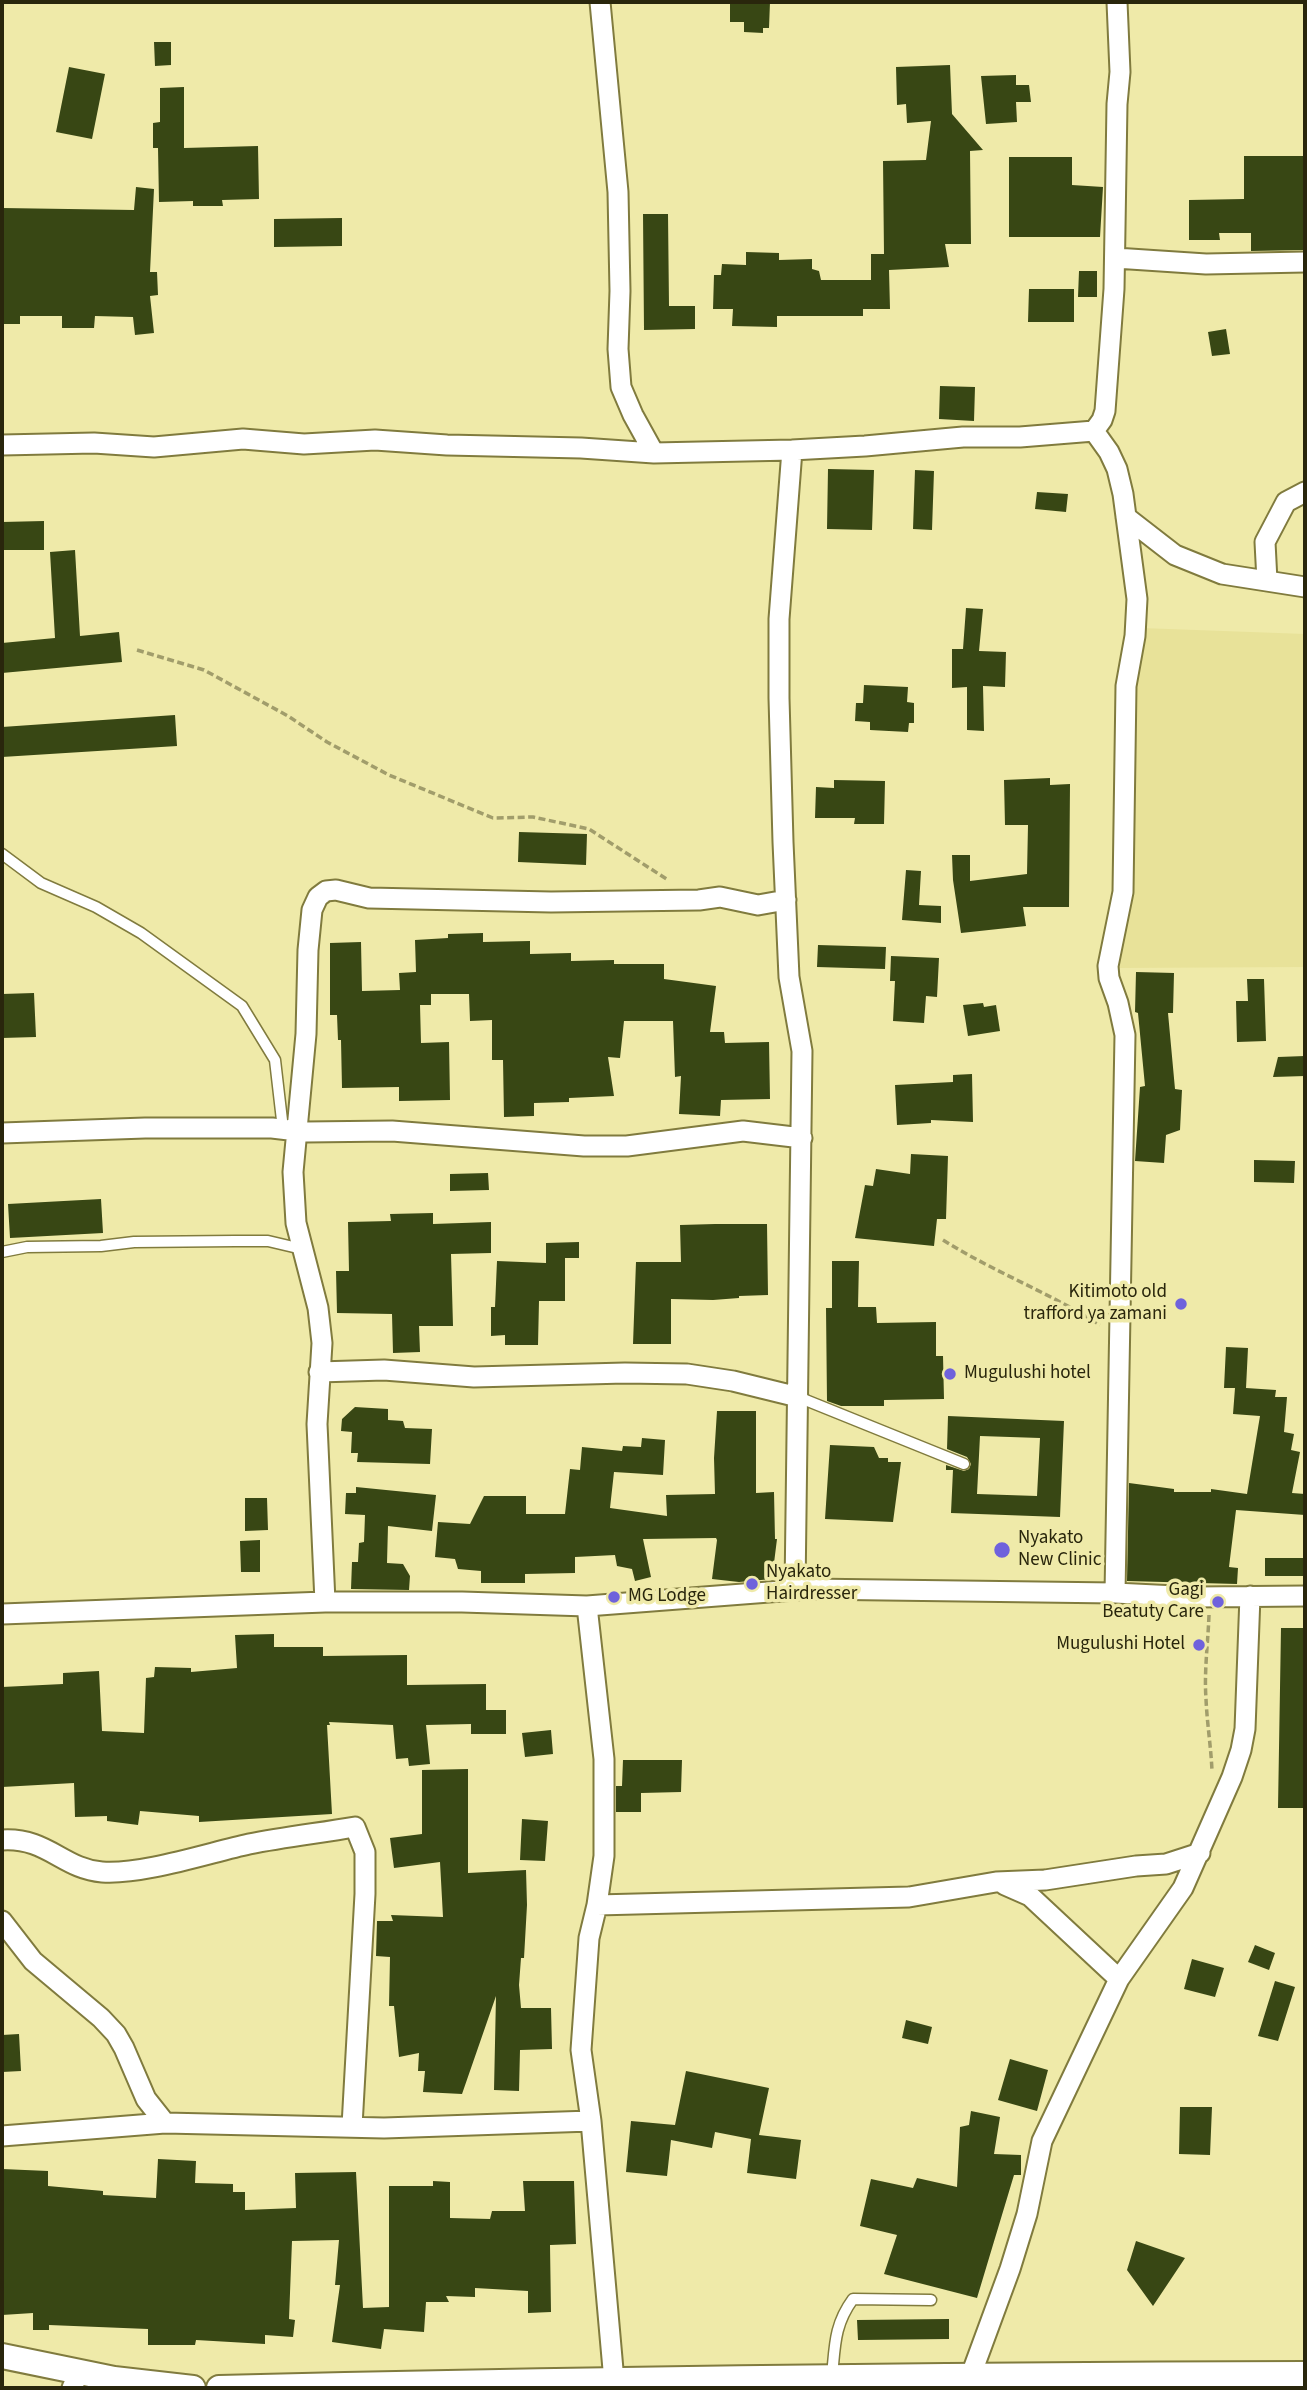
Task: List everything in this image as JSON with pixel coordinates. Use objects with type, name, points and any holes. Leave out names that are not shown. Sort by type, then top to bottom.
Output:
[{"type":"street","points":[[600,2],[618,192],[618,349],[621,387],[654,453]]},
{"type":"street","points":[[2,445],[94,443],[154,447],[243,439],[304,444],[375,440],[654,453],[792,450],[963,436],[1020,437],[1094,431],[1105,411],[1115,258],[1117,104],[1120,72],[1118,2]]},
{"type":"street","points":[[1115,258],[1206,264],[1305,262]]},
{"type":"street","points":[[1094,431],[1117,468],[1138,615],[1126,686],[1123,892],[1108,966],[1125,1035],[1115,1593]]},
{"type":"street","points":[[792,450],[779,619],[789,977],[802,1051],[795,1590]]},
{"type":"street","points":[[1267,582],[1265,542],[1286,502],[1305,492]]},
{"type":"street","points":[[1126,517],[1175,555],[1222,574],[1305,587]]},
{"type":"street","points":[[325,1602],[318,1461],[322,1343],[296,1223],[290,1130],[306,1034],[312,910],[322,893],[336,890],[369,898],[551,902],[699,900],[720,897],[758,905],[786,900]]},
{"type":"street","points":[[2,1133],[145,1128],[392,1131],[584,1146],[627,1146],[743,1131],[802,1138]]},
{"type":"street","points":[[319,1372],[384,1370],[474,1377],[687,1374],[733,1381],[798,1397]]},
{"type":"street","points":[[2,1614],[325,1602],[587,1606],[795,1590],[1115,1593],[1209,1597],[1305,1595]]},
{"type":"street","points":[[971,2375],[1027,2214],[1042,2141],[1119,1979],[1183,1888],[1200,1853],[1241,1750],[1245,1730],[1250,1596]]},
{"type":"street","points":[[587,1606],[604,1759],[604,1856],[589,1938],[581,2050],[591,2121],[614,2381]]},
{"type":"street","points":[[2,1840],[30,1842],[47,1848],[76,1865],[103,1872],[151,1866],[250,1844],[355,1827],[365,1852],[365,1894],[352,2126]]},
{"type":"street","points":[[597,1905],[909,1897],[996,1882],[1045,1880],[1166,1864],[1200,1853]]},
{"type":"street","points":[[996,1882],[1030,1896],[1119,1979]]},
{"type":"street","points":[[2,1921],[33,1961],[102,2018],[116,2034],[146,2099],[165,2123]]},
{"type":"street","points":[[2,2136],[165,2123],[396,2128],[591,2121]]},
{"type":"street","points":[[2,2356],[76,2380],[114,2379],[193,2388]]},
{"type":"street","points":[[219,2388],[971,2375],[1056,2382],[1305,2374]]},
{"type":"lane","points":[[2,854],[41,883],[96,906],[141,933],[243,1006],[275,1060],[290,1130]]},
{"type":"lane","points":[[2,1252],[27,1247],[101,1246],[134,1242],[268,1241],[303,1249]]},
{"type":"lane","points":[[798,1397],[964,1464]]},
{"type":"lane","points":[[832,2378],[836,2331],[841,2315],[853,2299],[932,2300]]},
{"type":"path","points":[[137,650],[204,670],[378,770],[493,818],[533,817],[589,829],[699,900]]},
{"type":"path","points":[[943,1240],[1077,1310],[1120,1338]]},
{"type":"path","points":[[1209,1597],[1206,1699],[1218,1808]]},
{"type":"shaded area","points":[[1141,628],[1305,634],[1305,967],[1118,968]]},
{"type":"building","points":[[730,2],[770,2],[769,28],[763,28],[763,33],[744,32],[744,22],[730,22]]},
{"type":"building","points":[[154,42],[171,42],[171,65],[155,66]]},
{"type":"building","points":[[950,65],[952,114],[983,150],[970,151],[971,244],[945,244],[949,267],[889,270],[890,309],[863,309],[863,316],[777,316],[777,327],[732,326],[733,309],[713,309],[714,275],[721,275],[722,264],[746,265],[746,252],[779,253],[779,260],[812,259],[812,269],[819,271],[821,280],[871,280],[871,254],[884,254],[883,161],[926,160],[931,121],[907,123],[906,104],[897,105],[896,67]]},
{"type":"building","points":[[69,67],[105,74],[92,139],[56,132]]},
{"type":"building","points":[[1016,75],[1016,85],[1029,85],[1031,102],[1016,102],[1017,122],[986,124],[981,76]]},
{"type":"building","points":[[184,87],[184,148],[258,146],[259,199],[222,200],[223,206],[193,206],[193,201],[159,202],[158,148],[153,148],[153,123],[160,122],[160,88]]},
{"type":"building","points":[[1244,156],[1305,156],[1305,250],[1251,251],[1251,233],[1219,233],[1220,240],[1189,240],[1189,200],[1244,199]]},
{"type":"building","points":[[1009,157],[1072,157],[1072,185],[1103,187],[1100,237],[1009,237]]},
{"type":"building","points":[[136,187],[154,189],[150,272],[157,272],[158,295],[150,296],[154,333],[135,335],[133,317],[95,316],[94,328],[62,328],[62,316],[20,316],[20,324],[2,324],[2,208],[134,210]]},
{"type":"building","points":[[643,214],[668,214],[669,306],[695,306],[695,329],[644,330]]},
{"type":"building","points":[[342,218],[342,246],[274,247],[274,219]]},
{"type":"building","points":[[1079,271],[1097,271],[1097,297],[1078,297]]},
{"type":"building","points":[[1029,289],[1074,289],[1074,322],[1028,322]]},
{"type":"building","points":[[1226,329],[1230,354],[1212,356],[1208,332]]},
{"type":"building","points":[[940,386],[975,387],[974,421],[939,419]]},
{"type":"building","points":[[828,469],[874,470],[872,530],[827,529]]},
{"type":"building","points":[[915,470],[934,471],[932,530],[913,529]]},
{"type":"building","points":[[1037,492],[1068,494],[1066,512],[1035,509]]},
{"type":"building","points":[[44,521],[44,550],[2,550],[2,522]]},
{"type":"building","points":[[75,550],[80,636],[119,632],[122,662],[2,673],[2,643],[55,638],[50,552]]},
{"type":"building","points":[[966,608],[983,609],[979,651],[1006,652],[1005,687],[983,686],[984,731],[967,730],[967,687],[952,688],[952,649],[963,649]]},
{"type":"building","points":[[864,685],[908,687],[907,702],[914,703],[914,723],[909,723],[908,732],[870,730],[870,722],[855,721],[856,703],[863,703]]},
{"type":"building","points":[[175,715],[177,746],[2,757],[2,727]]},
{"type":"building","points":[[1050,778],[1050,785],[1070,784],[1069,907],[1023,907],[1026,926],[961,933],[952,855],[970,855],[970,881],[1027,874],[1028,825],[1005,825],[1004,780]]},
{"type":"building","points":[[834,780],[885,781],[884,824],[854,824],[855,818],[815,818],[816,787],[834,788]]},
{"type":"building","points":[[519,832],[587,834],[586,865],[518,862]]},
{"type":"building","points":[[906,870],[921,871],[919,905],[941,906],[941,923],[902,920]]},
{"type":"building","points":[[483,933],[483,942],[530,941],[530,954],[571,953],[571,961],[614,960],[614,964],[664,964],[664,979],[716,986],[710,1032],[724,1032],[725,1043],[769,1042],[770,1099],[721,1100],[720,1116],[679,1114],[681,1076],[675,1077],[673,1021],[624,1021],[620,1058],[608,1057],[614,1096],[534,1103],[534,1116],[504,1117],[503,1060],[492,1060],[492,1020],[470,1021],[469,994],[431,994],[431,1005],[420,1005],[421,1043],[449,1042],[450,1100],[399,1101],[399,1087],[342,1088],[341,1040],[338,1040],[337,1015],[330,1015],[330,943],[361,942],[362,991],[400,990],[399,973],[416,972],[415,940],[448,938],[448,934]]},
{"type":"building","points":[[818,945],[886,947],[885,969],[817,967]]},
{"type":"building","points":[[891,956],[939,958],[937,997],[926,996],[924,1023],[893,1021],[895,981],[890,981]]},
{"type":"building","points":[[1136,972],[1174,973],[1173,1013],[1168,1013],[1175,1089],[1182,1090],[1180,1130],[1166,1135],[1164,1163],[1135,1161],[1140,1087],[1145,1086],[1138,1013],[1135,1012]]},
{"type":"building","points":[[1247,979],[1264,979],[1266,1041],[1237,1042],[1236,1001],[1248,1001]]},
{"type":"building","points":[[34,993],[36,1037],[2,1038],[2,994]]},
{"type":"building","points":[[983,1003],[984,1007],[996,1005],[1000,1031],[968,1036],[963,1005]]},
{"type":"building","points":[[1305,1056],[1305,1076],[1273,1077],[1278,1057]]},
{"type":"building","points":[[972,1074],[973,1122],[931,1120],[931,1123],[897,1125],[895,1085],[953,1082],[953,1075]]},
{"type":"building","points":[[911,1154],[948,1156],[946,1219],[937,1219],[934,1246],[855,1238],[865,1185],[873,1186],[876,1169],[910,1174]]},
{"type":"building","points":[[1254,1160],[1295,1161],[1294,1183],[1254,1182]]},
{"type":"building","points":[[488,1173],[489,1190],[450,1191],[450,1174]]},
{"type":"building","points":[[101,1199],[103,1233],[10,1238],[8,1204]]},
{"type":"building","points":[[433,1213],[433,1224],[491,1222],[491,1253],[451,1254],[453,1326],[419,1326],[420,1352],[393,1353],[392,1314],[337,1313],[336,1271],[349,1271],[348,1222],[391,1221],[390,1214]]},
{"type":"building","points":[[767,1224],[768,1295],[713,1300],[671,1299],[671,1344],[633,1344],[636,1262],[681,1262],[680,1225]]},
{"type":"building","points":[[579,1242],[579,1258],[565,1258],[565,1301],[539,1301],[538,1345],[505,1345],[505,1335],[491,1336],[491,1307],[495,1307],[497,1261],[546,1263],[546,1243]]},
{"type":"building","points":[[832,1261],[859,1261],[858,1307],[876,1307],[877,1323],[936,1322],[936,1356],[943,1356],[944,1399],[884,1400],[884,1406],[841,1406],[827,1401],[826,1308],[832,1308]]},
{"type":"building","points":[[1226,1347],[1248,1348],[1246,1388],[1276,1390],[1275,1397],[1287,1397],[1284,1432],[1294,1434],[1291,1450],[1300,1452],[1292,1493],[1305,1494],[1305,1515],[1236,1510],[1229,1567],[1238,1568],[1237,1584],[1127,1581],[1129,1483],[1174,1489],[1174,1492],[1211,1492],[1211,1489],[1247,1494],[1260,1416],[1233,1414],[1235,1388],[1224,1388]]},
{"type":"building","points":[[355,1407],[388,1409],[388,1420],[403,1421],[405,1428],[432,1429],[430,1464],[357,1462],[358,1453],[351,1453],[352,1432],[341,1431],[342,1419]]},
{"type":"building","points":[[717,1411],[756,1411],[756,1493],[774,1492],[777,1539],[772,1579],[739,1582],[712,1579],[716,1538],[643,1539],[651,1577],[635,1581],[632,1569],[617,1566],[615,1555],[575,1557],[575,1573],[525,1574],[525,1583],[481,1583],[481,1571],[458,1569],[455,1559],[435,1557],[438,1522],[470,1524],[484,1496],[526,1496],[526,1514],[565,1514],[570,1469],[580,1470],[582,1447],[622,1451],[623,1446],[641,1447],[642,1438],[665,1440],[663,1475],[614,1472],[610,1508],[667,1516],[666,1495],[715,1494]]},
{"type":"building","points":[[948,1416],[1064,1421],[1060,1517],[951,1513],[953,1470],[946,1470],[946,1465],[964,1471],[969,1469],[971,1464],[967,1457],[947,1449]],"holes":[[[980,1436],[1040,1438],[1037,1496],[977,1494]]]},
{"type":"building","points":[[830,1445],[874,1447],[879,1458],[888,1458],[888,1462],[901,1462],[893,1522],[825,1519]]},
{"type":"building","points":[[356,1487],[436,1495],[432,1531],[388,1526],[387,1563],[403,1564],[410,1576],[409,1590],[351,1589],[352,1562],[358,1562],[359,1543],[364,1542],[365,1515],[345,1514],[346,1493],[356,1493]]},
{"type":"building","points":[[245,1498],[267,1498],[268,1530],[245,1531]]},
{"type":"building","points":[[260,1540],[260,1572],[241,1572],[240,1541]]},
{"type":"building","points":[[1265,1558],[1305,1558],[1305,1576],[1265,1576]]},
{"type":"building","points":[[1281,1628],[1305,1628],[1305,1808],[1278,1808]]},
{"type":"building","points":[[274,1634],[274,1647],[323,1647],[323,1656],[407,1655],[407,1685],[486,1684],[486,1710],[506,1710],[506,1734],[471,1734],[471,1724],[426,1725],[430,1764],[409,1766],[408,1758],[396,1759],[393,1725],[329,1722],[332,1814],[199,1822],[199,1816],[140,1811],[138,1825],[107,1821],[107,1816],[75,1817],[74,1783],[2,1787],[2,1687],[63,1684],[63,1673],[99,1671],[102,1731],[144,1733],[146,1678],[154,1677],[155,1667],[191,1668],[191,1672],[237,1668],[235,1635]]},
{"type":"building","points":[[551,1730],[553,1754],[525,1757],[522,1733]]},
{"type":"building","points":[[623,1760],[682,1760],[681,1792],[641,1793],[641,1812],[616,1812],[616,1786],[622,1786]]},
{"type":"building","points":[[468,1769],[468,1873],[526,1870],[524,1958],[521,1958],[519,1985],[521,2008],[551,2008],[552,2049],[520,2050],[519,2091],[494,2090],[496,1996],[462,2094],[423,2092],[425,2071],[418,2071],[419,2053],[399,2057],[394,2006],[389,2006],[390,1957],[376,1956],[377,1921],[393,1921],[391,1915],[443,1917],[440,1862],[394,1868],[390,1838],[422,1834],[422,1770]]},
{"type":"building","points":[[522,1819],[548,1821],[545,1861],[520,1860]]},
{"type":"building","points":[[1255,1945],[1275,1953],[1269,1970],[1248,1962]]},
{"type":"building","points":[[1192,1959],[1224,1968],[1215,1997],[1184,1989]]},
{"type":"building","points":[[1275,1981],[1295,1987],[1278,2041],[1258,2036]]},
{"type":"building","points":[[906,2020],[932,2027],[928,2044],[902,2038]]},
{"type":"building","points":[[19,2034],[21,2071],[2,2072],[2,2035]]},
{"type":"building","points":[[1010,2059],[1048,2070],[1037,2111],[998,2100]]},
{"type":"building","points":[[686,2071],[769,2088],[759,2135],[801,2140],[796,2179],[747,2173],[751,2139],[715,2132],[712,2148],[671,2140],[667,2176],[626,2172],[631,2121],[675,2125]]},
{"type":"building","points":[[1180,2107],[1212,2107],[1210,2155],[1179,2154]]},
{"type":"building","points":[[971,2111],[1000,2117],[994,2154],[1021,2155],[1021,2175],[1014,2175],[977,2298],[884,2274],[897,2235],[860,2226],[871,2179],[913,2188],[917,2178],[957,2187],[960,2127],[969,2125]]},
{"type":"building","points":[[158,2159],[196,2161],[195,2183],[233,2184],[233,2192],[245,2192],[245,2210],[296,2208],[295,2173],[356,2172],[363,2308],[389,2307],[389,2186],[433,2186],[433,2181],[450,2182],[450,2218],[490,2219],[492,2211],[525,2211],[523,2181],[574,2181],[576,2244],[550,2245],[551,2312],[528,2313],[528,2291],[475,2288],[475,2297],[446,2296],[449,2302],[426,2302],[424,2332],[384,2329],[381,2349],[332,2342],[340,2285],[335,2285],[339,2240],[292,2241],[289,2319],[295,2320],[293,2337],[265,2335],[265,2344],[196,2340],[195,2345],[148,2345],[148,2329],[49,2325],[49,2330],[33,2330],[33,2313],[2,2315],[2,2169],[48,2171],[48,2186],[103,2191],[103,2195],[156,2198]]},
{"type":"building","points":[[1136,2241],[1185,2258],[1153,2306],[1127,2270]]},
{"type":"building","points":[[949,2319],[949,2339],[858,2340],[857,2320]]},
{"type":"place","name":"Kitimoto old trafford ya zamani","points":[[1181,1304]]},
{"type":"place","name":"Mugulushi hotel","points":[[950,1374]]},
{"type":"place","name":"Nyakato New Clinic","points":[[1002,1550]]},
{"type":"place","name":"Nyakato Hairdresser","points":[[752,1584]]},
{"type":"place","name":"MG Lodge","points":[[614,1597]]},
{"type":"place","name":"Gagi Beatuty Care","points":[[1218,1602]]},
{"type":"place","name":"Mugulushi Hotel","points":[[1199,1645]]}]
